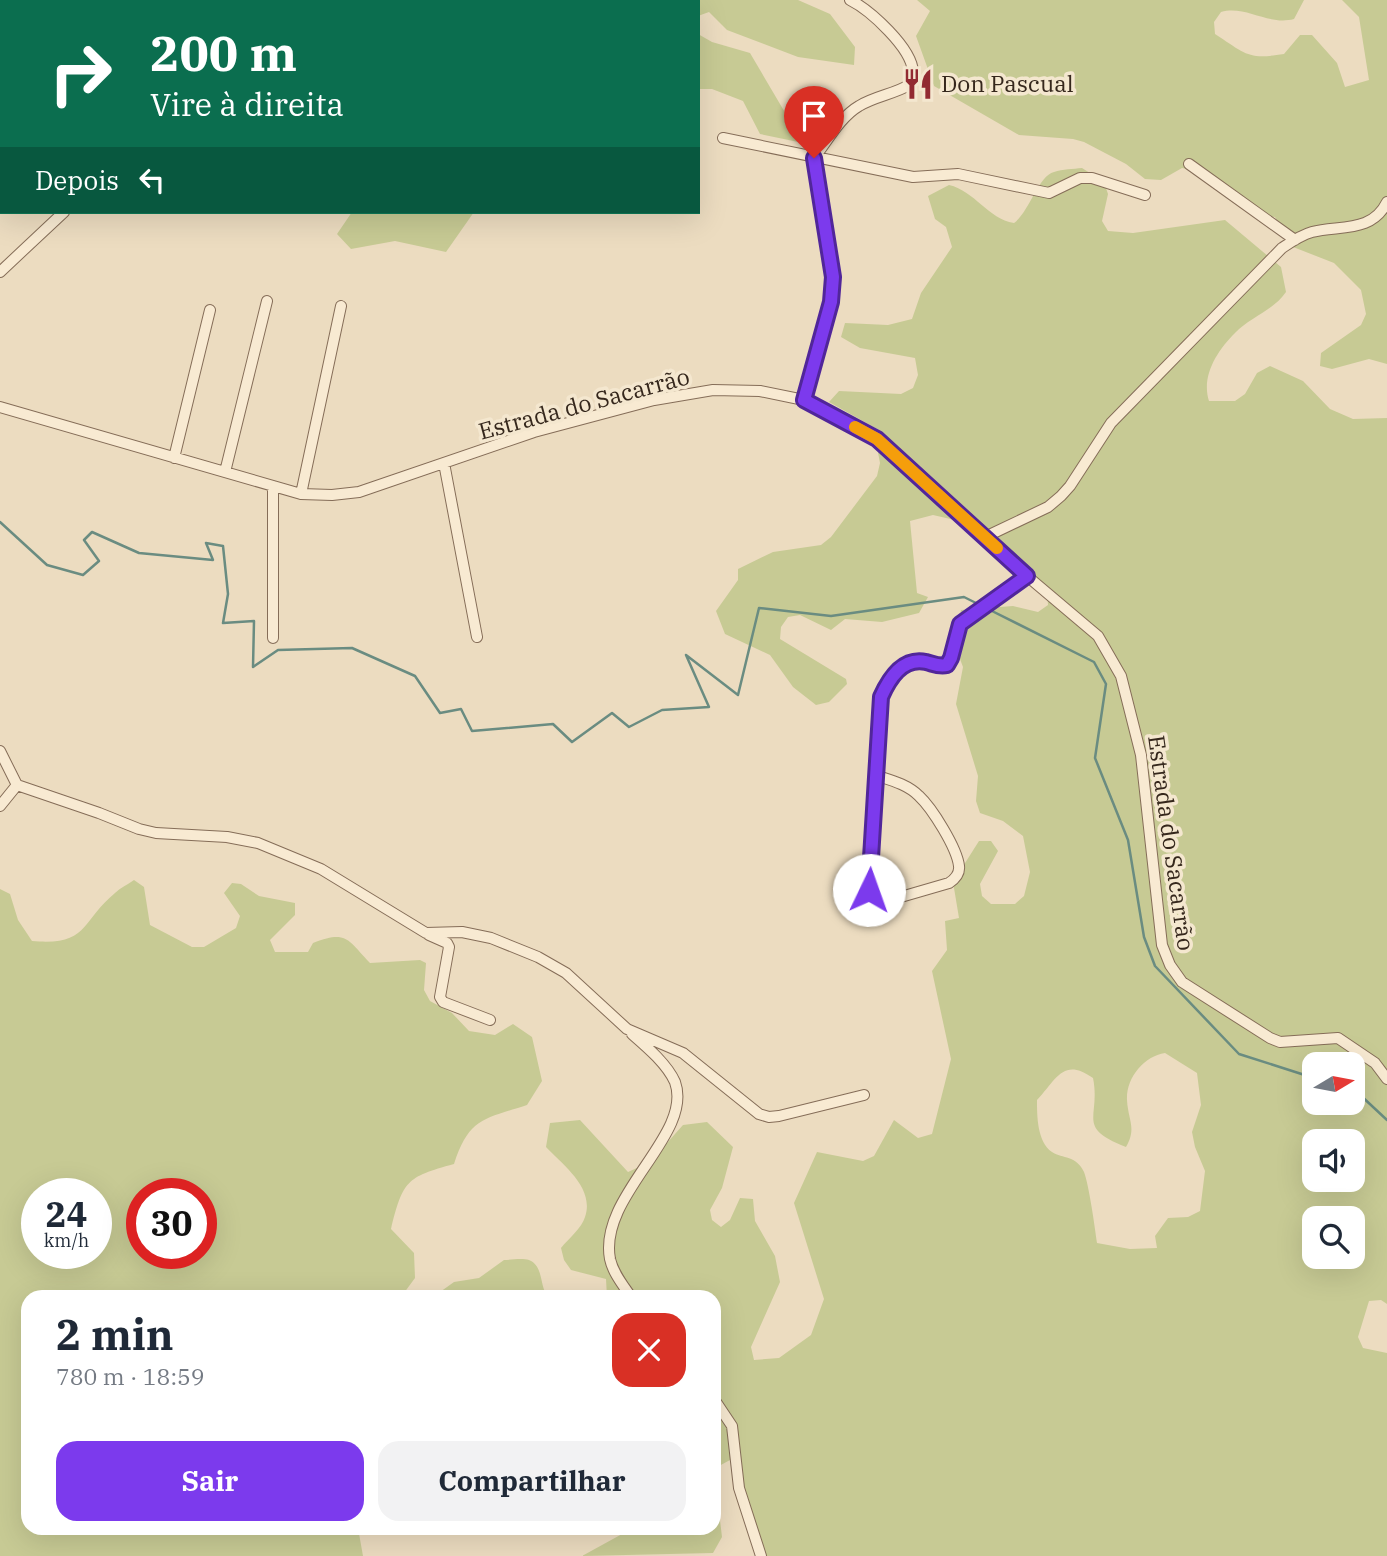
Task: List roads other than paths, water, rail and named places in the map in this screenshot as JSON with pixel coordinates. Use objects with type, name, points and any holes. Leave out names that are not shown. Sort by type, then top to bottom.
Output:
[{"type":"street","points":[[804,400],[831,302],[833,277],[814,158],[851,112],[860,105],[900,91],[911,83],[914,73],[893,36],[864,7],[850,0]]},
{"type":"street","points":[[723,138],[913,177],[958,174],[1049,193],[1080,178],[1092,178],[1146,195]]},
{"type":"street","points":[[1189,164],[1295,240]]},
{"type":"street","points":[[985,537],[1048,508],[1061,496],[1111,423],[1282,248],[1312,232],[1355,227],[1373,220],[1387,202]]},
{"type":"street","points":[[0,272],[62,214]]},
{"type":"street","points":[[225,472],[267,302]]},
{"type":"street","points":[[301,494],[341,306]]},
{"type":"street","points":[[174,458],[209,310]]},
{"type":"street","name":"Estrada do Sacarrão","points":[[0,407],[301,494],[332,495],[359,492],[534,432],[654,400],[713,390],[760,391],[804,400],[877,439],[1027,576],[1098,636],[1121,676],[1141,755],[1162,945],[1170,965],[1182,982],[1275,1041],[1332,1038],[1344,1041],[1378,1066],[1387,1079]]},
{"type":"street","points":[[444,463],[477,638]]},
{"type":"street","points":[[273,486],[273,638]]},
{"type":"street","points":[[875,775],[902,784],[919,796],[934,817],[960,867],[957,877],[949,883],[887,901],[879,900],[869,890],[875,775],[881,697],[892,675],[908,664],[923,661],[940,667],[947,665],[960,624],[1027,576]]},
{"type":"street","points":[[0,751],[17,785],[139,829],[227,837],[258,843],[321,869],[447,943],[449,947],[440,997],[443,1002],[490,1020]]},
{"type":"street","points":[[0,806],[17,785]]},
{"type":"street","points":[[426,933],[462,932],[491,938],[538,957],[566,973],[626,1029],[664,1067],[674,1081],[677,1096],[673,1117],[665,1136],[625,1196],[611,1230],[610,1261],[626,1290]]},
{"type":"street","points":[[626,1029],[683,1053],[760,1114],[769,1117],[864,1096]]},
{"type":"street","points":[[721,1410],[732,1426],[739,1488],[761,1556]]},
{"type":"waterway","points":[[0,522],[47,565],[83,575],[99,561],[84,540],[92,532],[139,553],[213,560],[206,543],[223,546],[228,594],[223,623],[254,621],[253,667],[278,650],[352,648],[415,676],[440,713],[461,709],[472,731],[553,724],[572,742],[612,713],[629,727],[662,710],[709,707],[686,655],[738,695],[759,608],[831,616],[964,597],[982,606]]},
{"type":"waterway","points":[[988,609],[1094,662],[1106,684],[1095,758],[1128,840],[1144,937],[1155,966],[1239,1054],[1302,1074]]},
{"type":"waterway","points":[[1365,1099],[1387,1120]]},
{"type":"place","name":"Don Pascual","points":[[918,84]]}]
